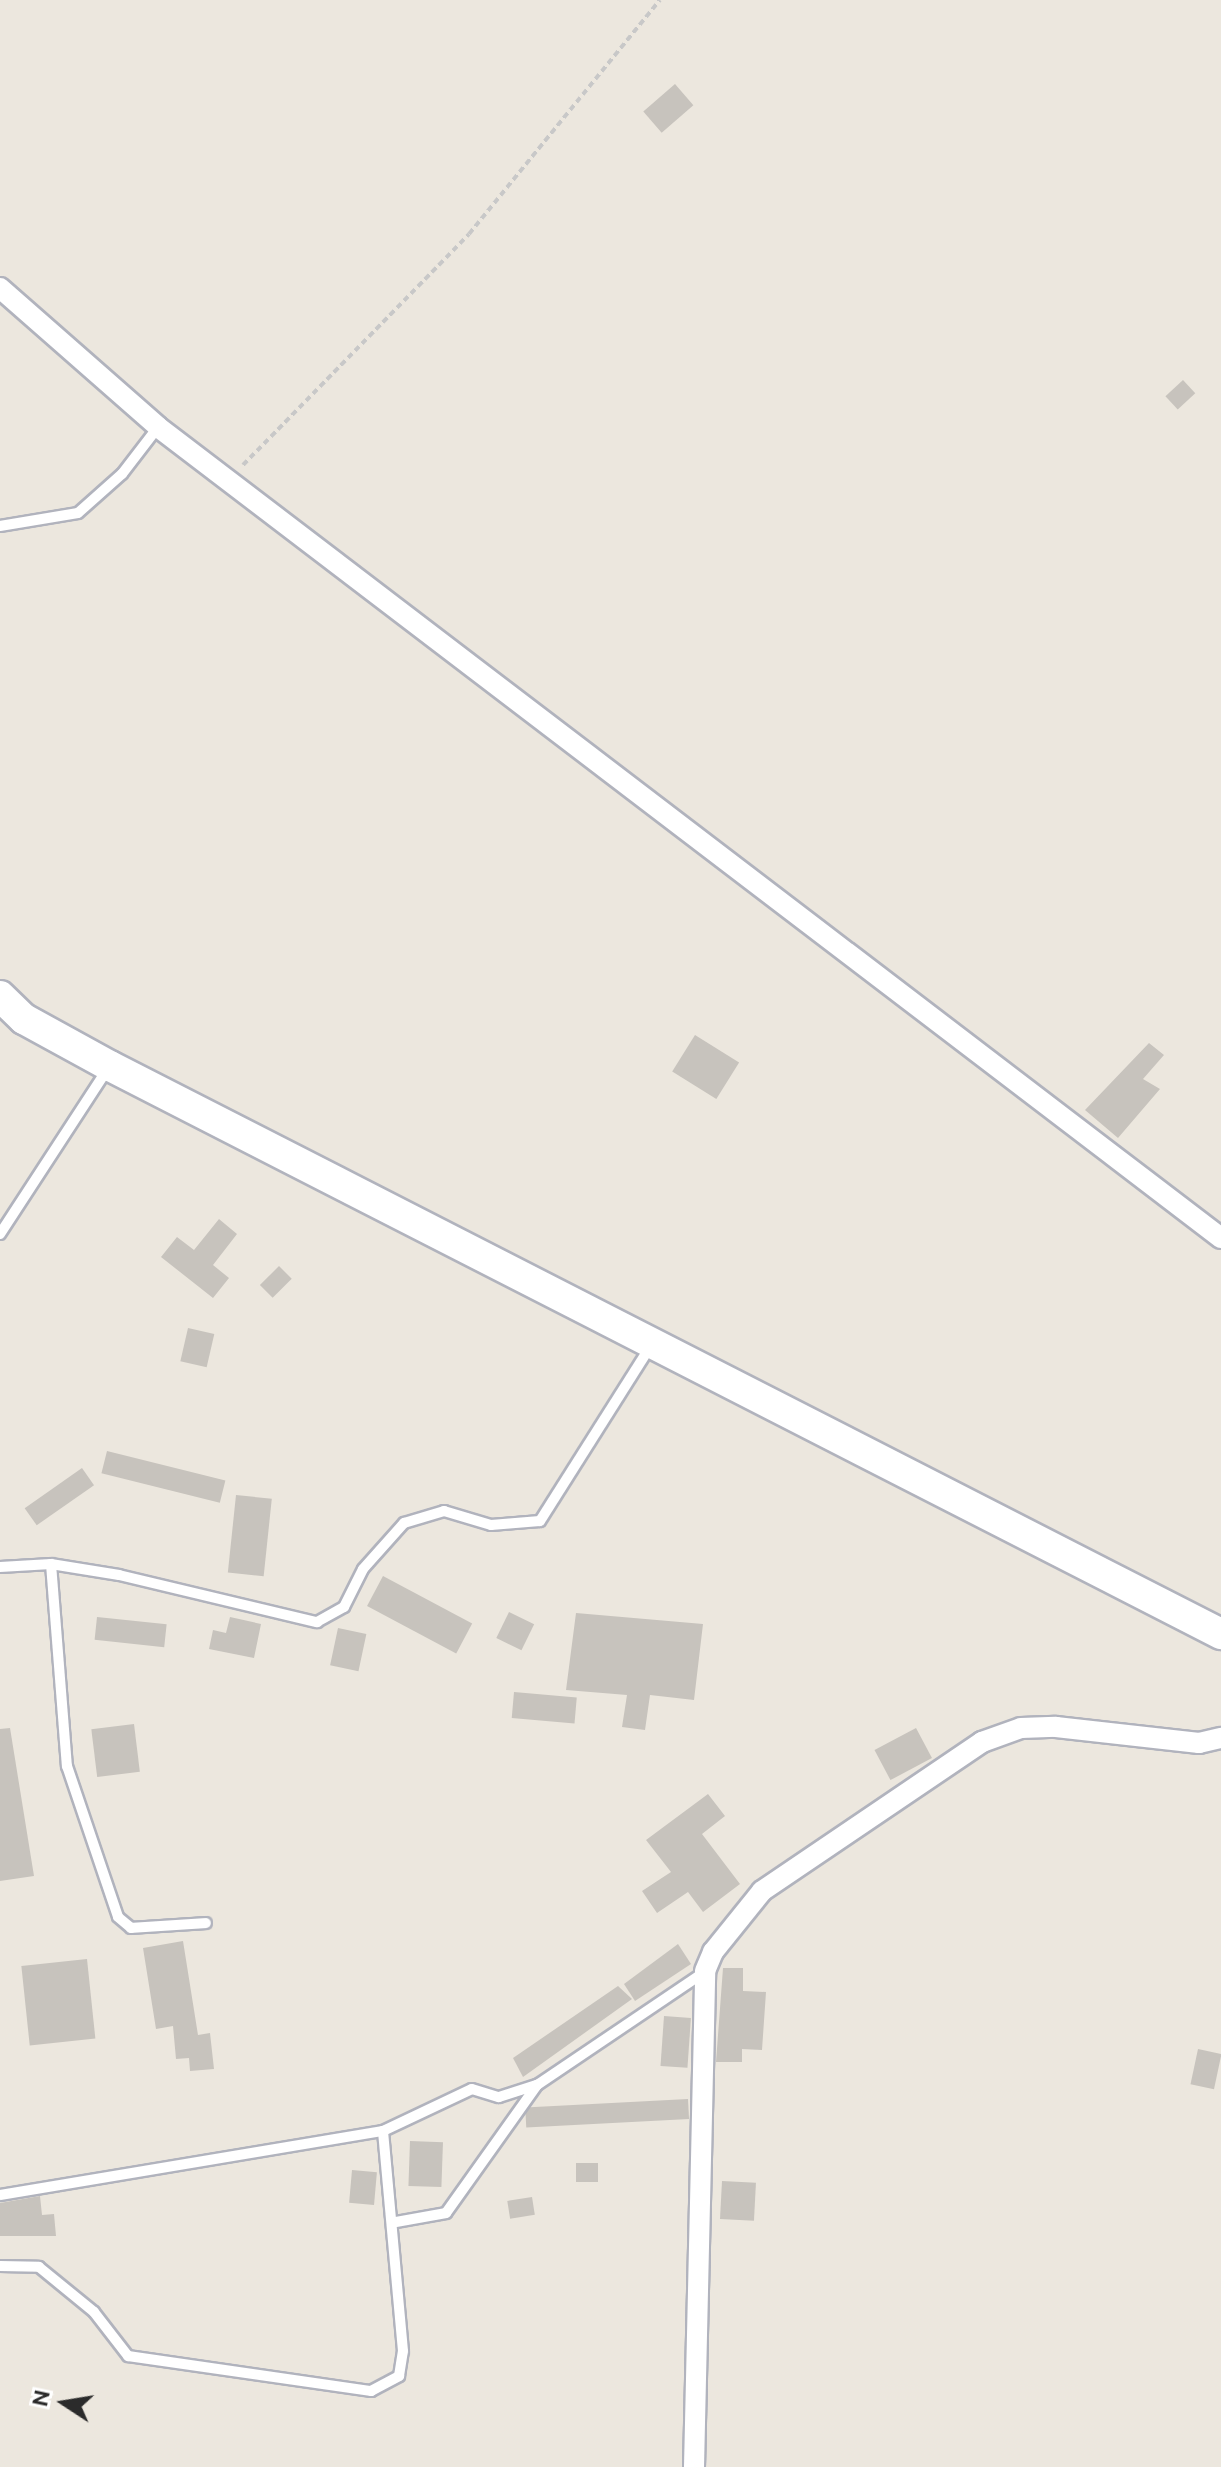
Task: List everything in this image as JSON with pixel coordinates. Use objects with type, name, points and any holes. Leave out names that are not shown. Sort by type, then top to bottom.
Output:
[{"type":"street","points":[[0,288],[158,427],[1221,1238]]},
{"type":"street","points":[[0,996],[24,1019],[110,1066],[1221,1634]]},
{"type":"street","points":[[694,2467],[705,1971],[762,1891],[982,1742],[1021,1728],[1056,1727],[1199,1743],[1221,1738]]},
{"type":"lane","points":[[0,526],[78,513],[122,474],[158,427]]},
{"type":"lane","points":[[0,1234],[110,1066]]},
{"type":"lane","points":[[0,1567],[51,1564],[317,1622],[344,1607],[363,1569],[404,1523],[444,1511],[491,1525],[540,1521],[653,1343]]},
{"type":"lane","points":[[51,1564],[67,1766],[118,1917],[131,1928],[206,1923]]},
{"type":"lane","points":[[0,2195],[383,2131],[472,2089],[499,2097],[537,2085],[705,1971]]},
{"type":"lane","points":[[396,2222],[446,2213],[537,2085]]},
{"type":"lane","points":[[0,2266],[39,2267],[94,2312],[128,2356],[371,2391],[399,2376],[403,2351],[396,2222],[383,2131]]},
{"type":"path","points":[[227,480],[469,234],[660,0]]},
{"type":"building","points":[[675,84],[693,105],[662,133],[643,112]]},
{"type":"building","points":[[1183,380],[1195,393],[1178,410],[1165,396]]},
{"type":"building","points":[[695,1035],[739,1063],[716,1099],[672,1071]]},
{"type":"building","points":[[1149,1043],[1164,1055],[1143,1079],[1160,1089],[1118,1138],[1085,1110]]},
{"type":"building","points":[[219,1219],[237,1234],[213,1265],[229,1278],[213,1298],[161,1257],[177,1237],[194,1250]]},
{"type":"building","points":[[279,1266],[292,1279],[273,1298],[260,1285]]},
{"type":"building","points":[[188,1328],[214,1334],[207,1367],[180,1361]]},
{"type":"building","points":[[107,1451],[225,1481],[220,1503],[101,1473]]},
{"type":"building","points":[[82,1468],[94,1485],[37,1525],[25,1508]]},
{"type":"building","points":[[236,1495],[272,1499],[264,1576],[228,1573]]},
{"type":"building","points":[[383,1576],[472,1623],[456,1653],[367,1606]]},
{"type":"building","points":[[509,1612],[534,1624],[521,1650],[496,1638]]},
{"type":"building","points":[[576,1613],[703,1624],[694,1700],[650,1695],[645,1730],[622,1727],[627,1695],[566,1690]]},
{"type":"building","points":[[97,1617],[167,1624],[164,1647],[95,1640]]},
{"type":"building","points":[[230,1617],[261,1624],[254,1658],[209,1649],[213,1630],[226,1633]]},
{"type":"building","points":[[338,1628],[366,1634],[358,1671],[330,1665]]},
{"type":"building","points":[[514,1692],[577,1697],[574,1723],[512,1718]]},
{"type":"building","points":[[134,1724],[140,1772],[97,1777],[91,1729]]},
{"type":"building","points":[[10,1728],[34,1876],[0,1881],[0,1729]]},
{"type":"building","points":[[916,1728],[932,1758],[890,1780],[875,1750]]},
{"type":"building","points":[[708,1794],[725,1816],[702,1834],[740,1884],[703,1912],[688,1892],[657,1913],[642,1891],[671,1872],[646,1840]]},
{"type":"building","points":[[183,1941],[198,2035],[210,2033],[214,2069],[190,2071],[189,2058],[176,2059],[173,2026],[156,2029],[143,1948]]},
{"type":"building","points":[[678,1944],[691,1964],[635,2001],[624,1984]]},
{"type":"building","points":[[87,1959],[95,2039],[30,2045],[21,1966]]},
{"type":"building","points":[[723,1968],[743,1968],[743,1991],[766,1992],[762,2050],[742,2049],[742,2062],[716,2062]]},
{"type":"building","points":[[618,1986],[632,1999],[523,2077],[513,2058]]},
{"type":"building","points":[[664,2016],[691,2018],[687,2068],[661,2066]]},
{"type":"building","points":[[1198,2049],[1221,2054],[1214,2089],[1191,2084]]},
{"type":"building","points":[[688,2099],[689,2119],[526,2128],[525,2108]]},
{"type":"building","points":[[410,2141],[443,2142],[441,2187],[408,2186]]},
{"type":"building","points":[[576,2163],[598,2163],[598,2182],[576,2182]]},
{"type":"building","points":[[352,2170],[377,2172],[374,2205],[349,2203]]},
{"type":"building","points":[[722,2181],[756,2183],[754,2221],[720,2219]]},
{"type":"building","points":[[40,2196],[42,2215],[54,2214],[56,2236],[0,2236],[0,2203]]},
{"type":"building","points":[[532,2197],[535,2215],[510,2219],[507,2201]]}]
